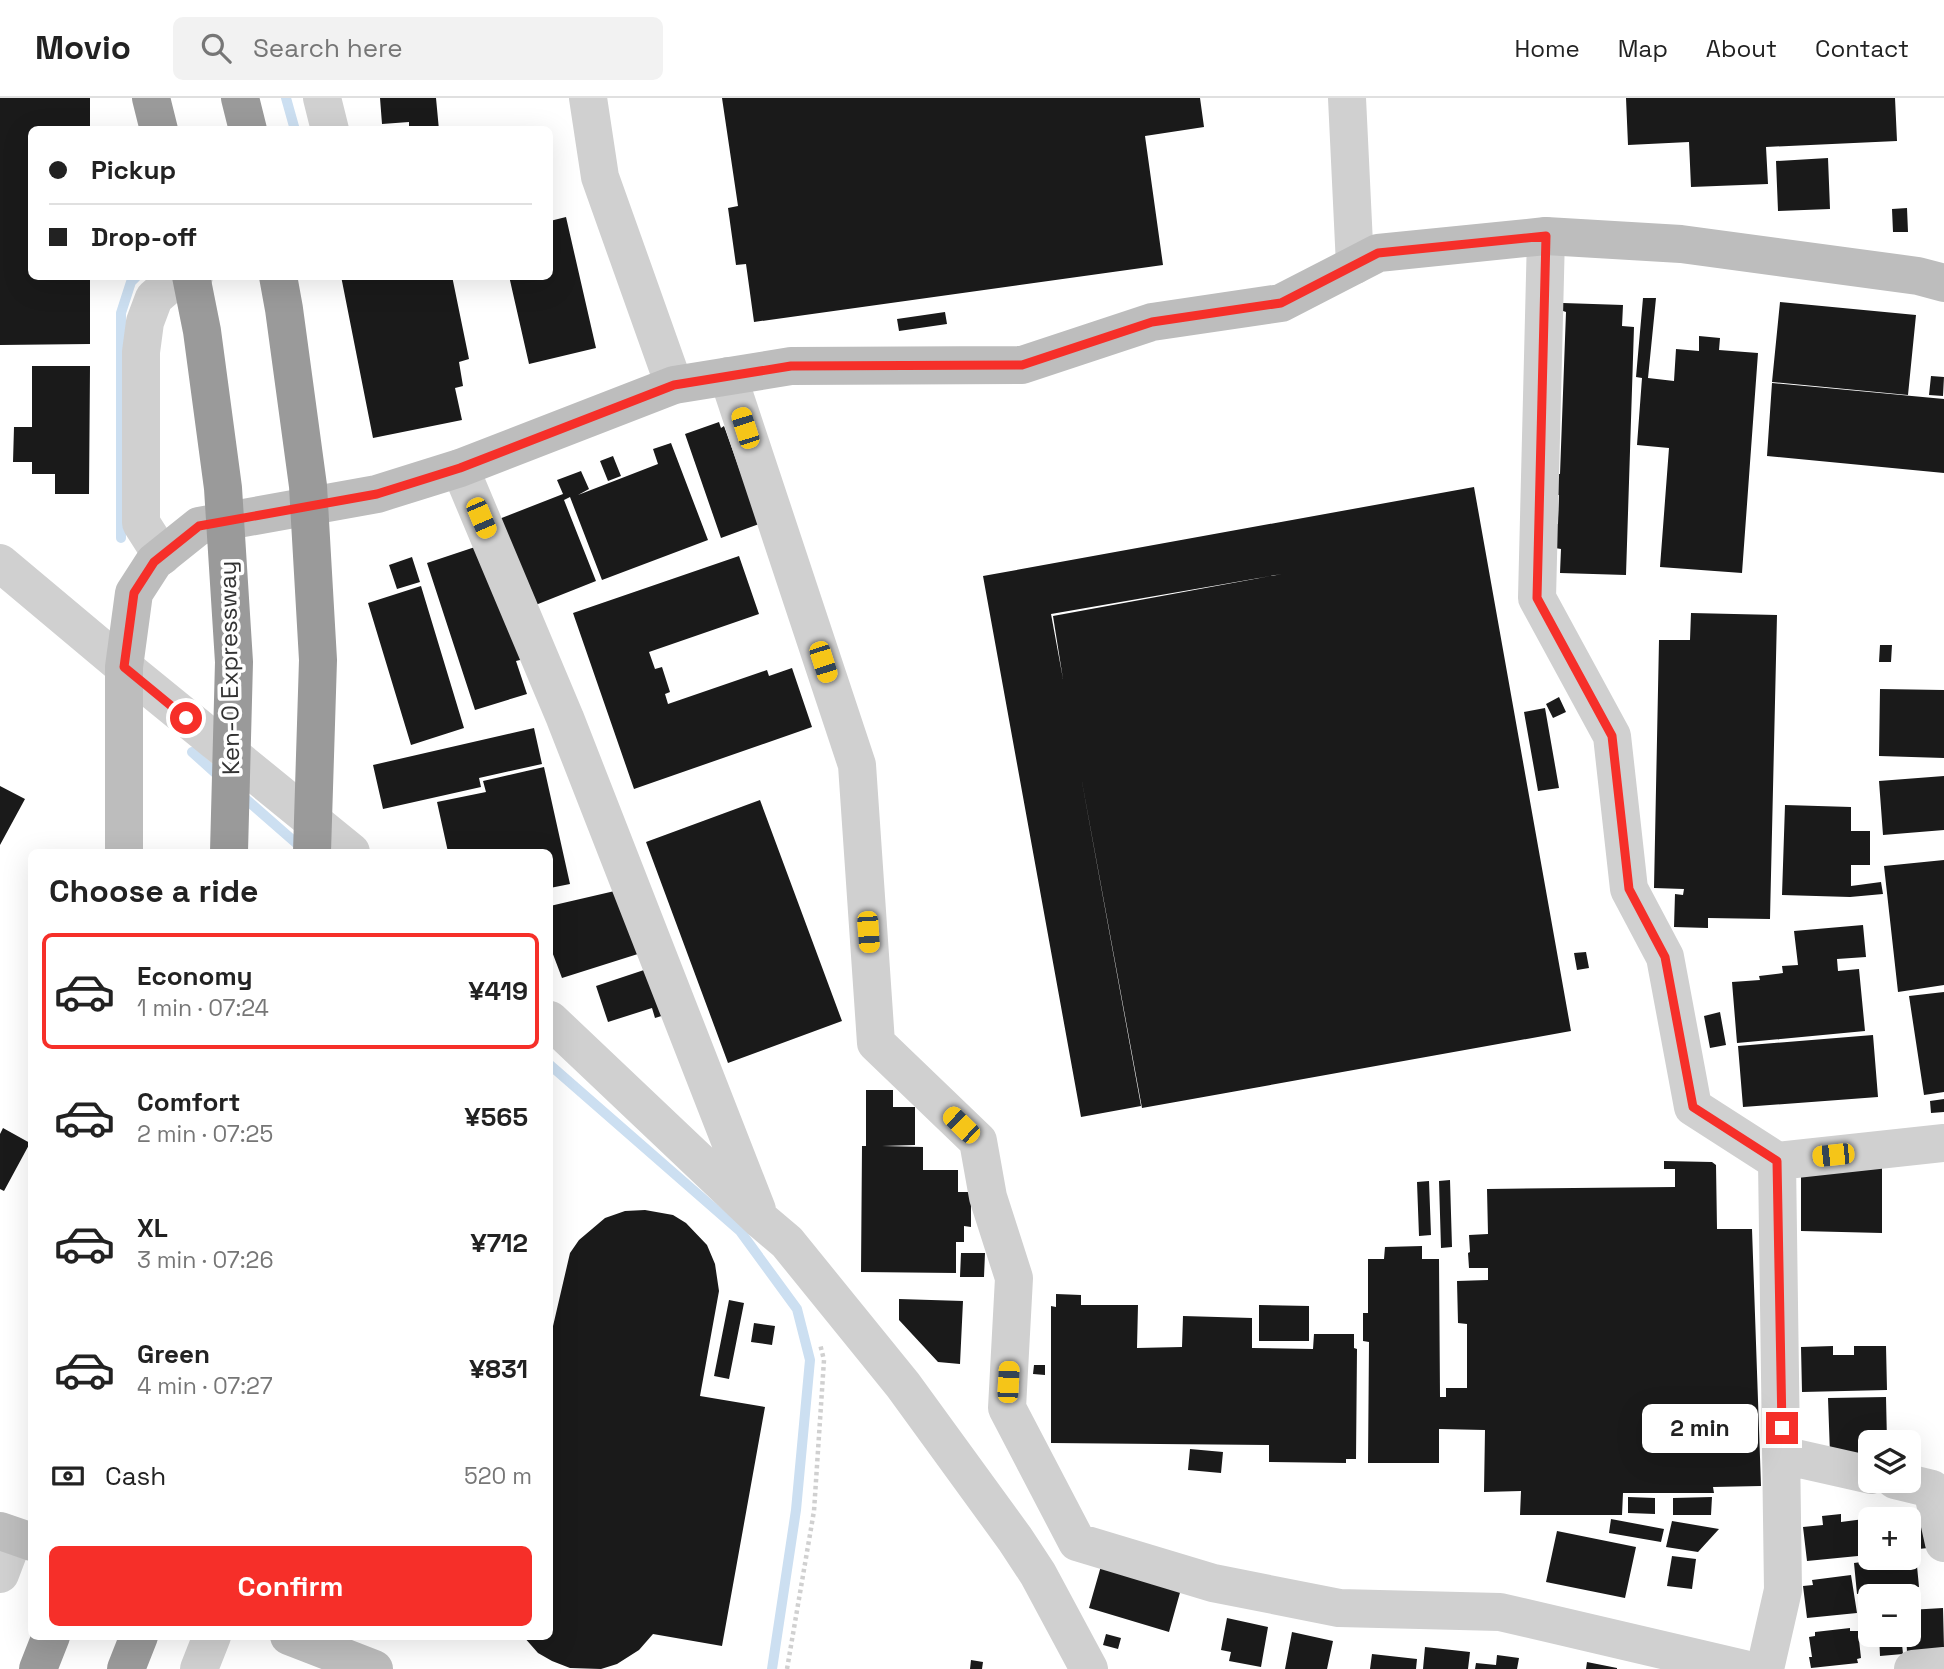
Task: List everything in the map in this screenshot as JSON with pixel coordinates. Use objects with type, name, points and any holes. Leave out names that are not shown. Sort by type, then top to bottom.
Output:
[{"type":"highway","points":[[151,98],[158,126]]},
{"type":"highway","points":[[240,98],[247,126]]},
{"type":"highway","name":"Ken-O Expressway","points":[[193,280],[202,331],[225,515],[234,662],[229,849]]},
{"type":"highway","points":[[279,280],[308,486],[318,660],[312,849]]},
{"type":"highway","points":[[38,1669],[49,1640]]},
{"type":"highway","points":[[126,1669],[137,1640]]},
{"type":"street","points":[[321,98],[329,126]]},
{"type":"street","points":[[588,98],[600,177],[674,385]]},
{"type":"street","points":[[1347,98],[1355,265]]},
{"type":"street","points":[[1546,236],[1537,598],[1612,736],[1629,889],[1665,957],[1693,1107],[1777,1161],[1944,1143]]},
{"type":"street","points":[[124,849],[124,667],[134,593],[154,562],[199,526],[377,494],[460,468],[674,385],[791,366],[1022,365],[1152,322],[1281,303],[1378,253],[1546,236],[1681,244],[1918,276],[1944,283]]},
{"type":"street","points":[[162,556],[141,523],[141,352],[145,322],[154,298],[169,285],[182,280]]},
{"type":"street","points":[[728,376],[857,765],[876,1043],[978,1141],[988,1197],[1014,1278],[1007,1408],[1077,1542],[1213,1583],[1339,1608],[1500,1612],[1744,1669]]},
{"type":"street","points":[[460,468],[565,718],[761,1220]]},
{"type":"street","points":[[0,563],[347,849]]},
{"type":"street","points":[[553,1023],[787,1242],[903,1385],[1015,1539],[1038,1574],[1089,1669]]},
{"type":"street","points":[[1765,1669],[1783,1590],[1777,1161]]},
{"type":"street","points":[[1782,1455],[1858,1472]]},
{"type":"street","points":[[1921,1486],[1932,1489],[1944,1544]]},
{"type":"street","points":[[0,1574],[15,1537]]},
{"type":"street","points":[[199,1669],[210,1640]]},
{"type":"street","points":[[299,1640],[374,1669]]},
{"type":"street","points":[[1913,1669],[1944,1666]]},
{"type":"path","points":[[787,1669],[814,1511],[824,1360],[818,1338]]},
{"type":"building","points":[[0,98],[90,98],[90,126],[28,126],[28,280],[90,280],[90,344],[0,345]]},
{"type":"building","points":[[380,98],[436,98],[439,126],[409,126],[409,122],[382,124]]},
{"type":"building","points":[[722,98],[1200,98],[1204,127],[1145,136],[1163,265],[754,322],[746,264],[736,265],[728,208],[738,206]]},
{"type":"building","points":[[1626,98],[1895,98],[1897,141],[1766,147],[1768,184],[1691,187],[1689,142],[1628,145]]},
{"type":"building","points":[[1828,158],[1830,209],[1778,211],[1776,161]]},
{"type":"building","points":[[1907,208],[1908,232],[1893,232],[1892,209]]},
{"type":"building","points":[[566,217],[596,348],[529,364],[510,280],[553,280],[553,220]]},
{"type":"building","points":[[342,280],[453,280],[469,359],[459,362],[463,386],[455,388],[462,420],[373,438]]},
{"type":"building","points":[[1643,298],[1656,298],[1648,378],[1674,381],[1676,349],[1699,351],[1699,336],[1720,338],[1719,350],[1758,353],[1742,573],[1660,567],[1669,448],[1637,445],[1642,378],[1636,377]]},
{"type":"building","points":[[1780,302],[1916,315],[1908,395],[1772,382]]},
{"type":"building","points":[[1563,303],[1623,305],[1622,326],[1634,327],[1626,575],[1560,573],[1561,549],[1555,548],[1559,495],[1555,495],[1555,474],[1560,474],[1566,312],[1563,311]]},
{"type":"building","points":[[945,312],[947,324],[899,331],[897,319]]},
{"type":"building","points":[[32,366],[90,366],[89,494],[55,494],[55,474],[32,474],[32,462],[13,462],[14,427],[32,427]]},
{"type":"building","points":[[1931,376],[1944,377],[1943,396],[1929,395]]},
{"type":"building","points":[[1772,383],[1944,399],[1944,473],[1767,456]]},
{"type":"building","points":[[719,422],[721,428],[724,426],[759,524],[721,538],[685,434]]},
{"type":"building","points":[[671,443],[708,540],[602,580],[570,497],[564,500],[596,581],[533,606],[499,519],[563,494],[557,480],[581,471],[589,489],[578,495],[658,464],[653,449]]},
{"type":"building","points":[[613,456],[621,476],[608,481],[600,461]]},
{"type":"building","points":[[1474,487],[1571,1031],[1142,1108],[1080,771],[1141,1106],[1081,1117],[983,576]],"holes":[[[1282,574],[1053,616],[1063,679],[1051,614]]]},
{"type":"building","points":[[475,547],[524,659],[516,661],[527,694],[475,710],[427,563]]},
{"type":"building","points":[[739,556],[759,614],[649,652],[655,669],[662,667],[670,692],[665,694],[668,704],[767,670],[769,676],[792,668],[812,727],[634,789],[573,613]]},
{"type":"building","points":[[412,557],[420,582],[397,589],[389,565]]},
{"type":"building","points":[[421,586],[464,728],[411,745],[368,603]]},
{"type":"building","points":[[1691,613],[1777,615],[1770,919],[1708,918],[1708,928],[1674,927],[1675,894],[1683,895],[1684,889],[1654,888],[1659,640],[1690,640]]},
{"type":"building","points":[[1880,645],[1892,645],[1891,662],[1879,662]]},
{"type":"building","points":[[1880,689],[1944,690],[1944,758],[1879,756]]},
{"type":"building","points":[[1559,697],[1566,712],[1553,718],[1546,704]]},
{"type":"building","points":[[1545,708],[1559,788],[1538,791],[1524,712]]},
{"type":"building","points":[[534,728],[542,764],[479,778],[481,787],[383,809],[373,765]]},
{"type":"building","points":[[544,767],[570,884],[553,887],[553,849],[447,849],[437,802],[486,792],[483,781]]},
{"type":"building","points":[[1944,776],[1944,830],[1883,835],[1879,781]]},
{"type":"building","points":[[0,786],[25,799],[0,845]]},
{"type":"building","points":[[760,800],[842,1021],[728,1063],[646,842]]},
{"type":"building","points":[[1785,805],[1851,807],[1851,831],[1870,831],[1870,865],[1851,865],[1851,886],[1881,882],[1883,894],[1850,897],[1782,895]]},
{"type":"building","points":[[1944,860],[1944,985],[1898,992],[1884,866]]},
{"type":"building","points":[[619,890],[641,953],[562,978],[553,954],[553,905]]},
{"type":"building","points":[[1863,925],[1866,957],[1837,959],[1838,971],[1859,969],[1865,1031],[1737,1043],[1732,982],[1760,980],[1759,976],[1783,973],[1782,966],[1798,965],[1794,931]]},
{"type":"building","points":[[1586,952],[1589,968],[1577,970],[1574,953]]},
{"type":"building","points":[[653,967],[668,1014],[655,1018],[652,1008],[608,1022],[596,986]]},
{"type":"building","points":[[1944,992],[1944,1092],[1924,1095],[1909,996]]},
{"type":"building","points":[[1720,1012],[1726,1045],[1710,1048],[1704,1016]]},
{"type":"building","points":[[1873,1035],[1878,1097],[1743,1107],[1738,1046]]},
{"type":"building","points":[[866,1090],[893,1090],[893,1107],[915,1107],[915,1145],[882,1146],[923,1147],[923,1170],[958,1170],[958,1192],[971,1192],[971,1227],[964,1226],[964,1242],[956,1242],[956,1273],[861,1272],[862,1146],[866,1146]]},
{"type":"building","points":[[1944,1099],[1944,1112],[1931,1113],[1930,1101]]},
{"type":"building","points":[[3,1128],[28,1142],[28,1147],[4,1191],[0,1189],[0,1134]]},
{"type":"building","points":[[1664,1161],[1712,1162],[1716,1165],[1717,1229],[1752,1229],[1761,1486],[1713,1487],[1714,1493],[1623,1493],[1622,1515],[1520,1515],[1521,1491],[1484,1492],[1485,1430],[1439,1429],[1439,1463],[1368,1463],[1369,1342],[1363,1341],[1363,1313],[1368,1313],[1368,1259],[1384,1259],[1385,1247],[1422,1246],[1422,1259],[1439,1259],[1440,1397],[1446,1397],[1446,1388],[1467,1388],[1467,1324],[1458,1323],[1457,1281],[1488,1280],[1488,1268],[1469,1268],[1468,1253],[1469,1235],[1488,1234],[1487,1189],[1675,1187],[1675,1169],[1664,1169]]},
{"type":"building","points":[[1882,1167],[1882,1233],[1801,1231],[1801,1172]]},
{"type":"building","points":[[1450,1180],[1452,1247],[1441,1248],[1439,1181]]},
{"type":"building","points":[[1429,1181],[1431,1235],[1419,1236],[1417,1182]]},
{"type":"building","points":[[645,1210],[673,1215],[686,1223],[707,1245],[715,1264],[719,1291],[700,1396],[765,1407],[722,1646],[653,1634],[639,1650],[617,1664],[601,1669],[570,1668],[538,1653],[527,1640],[553,1640],[553,1326],[570,1253],[579,1240],[605,1218],[625,1211]]},
{"type":"building","points":[[961,1253],[985,1253],[984,1277],[960,1277]]},
{"type":"building","points":[[1056,1294],[1081,1295],[1081,1305],[1138,1305],[1137,1348],[1182,1347],[1183,1316],[1252,1318],[1252,1348],[1313,1349],[1314,1334],[1354,1334],[1354,1348],[1357,1349],[1356,1459],[1346,1459],[1346,1463],[1269,1462],[1269,1445],[1051,1443],[1051,1306],[1056,1307]]},
{"type":"building","points":[[899,1299],[963,1301],[960,1364],[938,1362],[899,1320]]},
{"type":"building","points":[[729,1300],[744,1303],[729,1379],[714,1376]]},
{"type":"building","points":[[1259,1305],[1309,1306],[1309,1341],[1259,1341]]},
{"type":"building","points":[[754,1323],[775,1326],[772,1345],[751,1342]]},
{"type":"building","points":[[1833,1346],[1833,1355],[1854,1355],[1854,1346],[1886,1346],[1887,1390],[1802,1392],[1801,1347]]},
{"type":"building","points":[[1034,1365],[1045,1365],[1045,1375],[1033,1374]]},
{"type":"building","points":[[1886,1397],[1887,1430],[1858,1430],[1858,1453],[1830,1454],[1828,1398]]},
{"type":"building","points":[[1190,1449],[1223,1452],[1221,1473],[1188,1470]]},
{"type":"building","points":[[1628,1497],[1655,1498],[1655,1514],[1628,1513]]},
{"type":"building","points":[[1712,1497],[1711,1515],[1673,1515],[1673,1498]]},
{"type":"building","points":[[1841,1514],[1841,1522],[1858,1520],[1858,1556],[1807,1561],[1803,1527],[1823,1525],[1822,1516]]},
{"type":"building","points":[[1611,1519],[1664,1529],[1661,1542],[1609,1533]]},
{"type":"building","points":[[1921,1519],[1925,1519],[1928,1548],[1921,1549]]},
{"type":"building","points":[[1672,1521],[1719,1529],[1698,1552],[1666,1547]]},
{"type":"building","points":[[1557,1531],[1636,1547],[1625,1598],[1546,1582]]},
{"type":"building","points":[[1672,1556],[1696,1559],[1692,1589],[1667,1586]]},
{"type":"building","points":[[1858,1562],[1858,1570],[1917,1570],[1919,1584],[1858,1584],[1857,1594],[1854,1563]]},
{"type":"building","points":[[1101,1566],[1181,1589],[1169,1632],[1089,1608]]},
{"type":"building","points":[[1851,1575],[1857,1613],[1807,1618],[1803,1586],[1813,1585],[1812,1580]]},
{"type":"building","points":[[1943,1608],[1944,1648],[1907,1652],[1907,1647],[1921,1647],[1921,1609]]},
{"type":"building","points":[[1227,1618],[1268,1627],[1261,1667],[1229,1661],[1231,1652],[1221,1650]]},
{"type":"building","points":[[1850,1628],[1850,1631],[1858,1631],[1861,1658],[1857,1659],[1858,1663],[1811,1668],[1809,1637],[1815,1636],[1815,1632]]},
{"type":"building","points":[[1292,1632],[1333,1641],[1327,1669],[1285,1669]]},
{"type":"building","points":[[1106,1634],[1121,1638],[1118,1649],[1103,1645]]},
{"type":"building","points":[[1425,1647],[1470,1652],[1468,1669],[1423,1669]]},
{"type":"building","points":[[1880,1647],[1902,1647],[1903,1654],[1880,1656]]},
{"type":"building","points":[[1372,1654],[1417,1659],[1416,1669],[1370,1669]]},
{"type":"building","points":[[1497,1655],[1519,1658],[1517,1669],[1475,1669],[1476,1663],[1496,1665]]},
{"type":"building","points":[[971,1660],[983,1662],[982,1669],[970,1669]]},
{"type":"building","points":[[1587,1662],[1617,1668],[1617,1669],[1586,1669]]},
{"type":"waterway","points":[[286,98],[294,126]]},
{"type":"waterway","points":[[121,538],[121,313],[133,280]]},
{"type":"waterway","points":[[192,752],[222,779]]},
{"type":"waterway","points":[[240,794],[303,849]]},
{"type":"waterway","points":[[553,1068],[740,1231],[797,1309],[810,1360],[796,1510],[772,1669]]},
{"type":"route","points":[[186,718],[124,667],[134,593],[154,562],[199,526],[377,494],[460,468],[674,385],[791,366],[1022,365],[1152,322],[1281,303],[1378,253],[1546,236],[1537,598],[1612,736],[1629,889],[1665,957],[1693,1107],[1777,1161],[1782,1428]]}]
